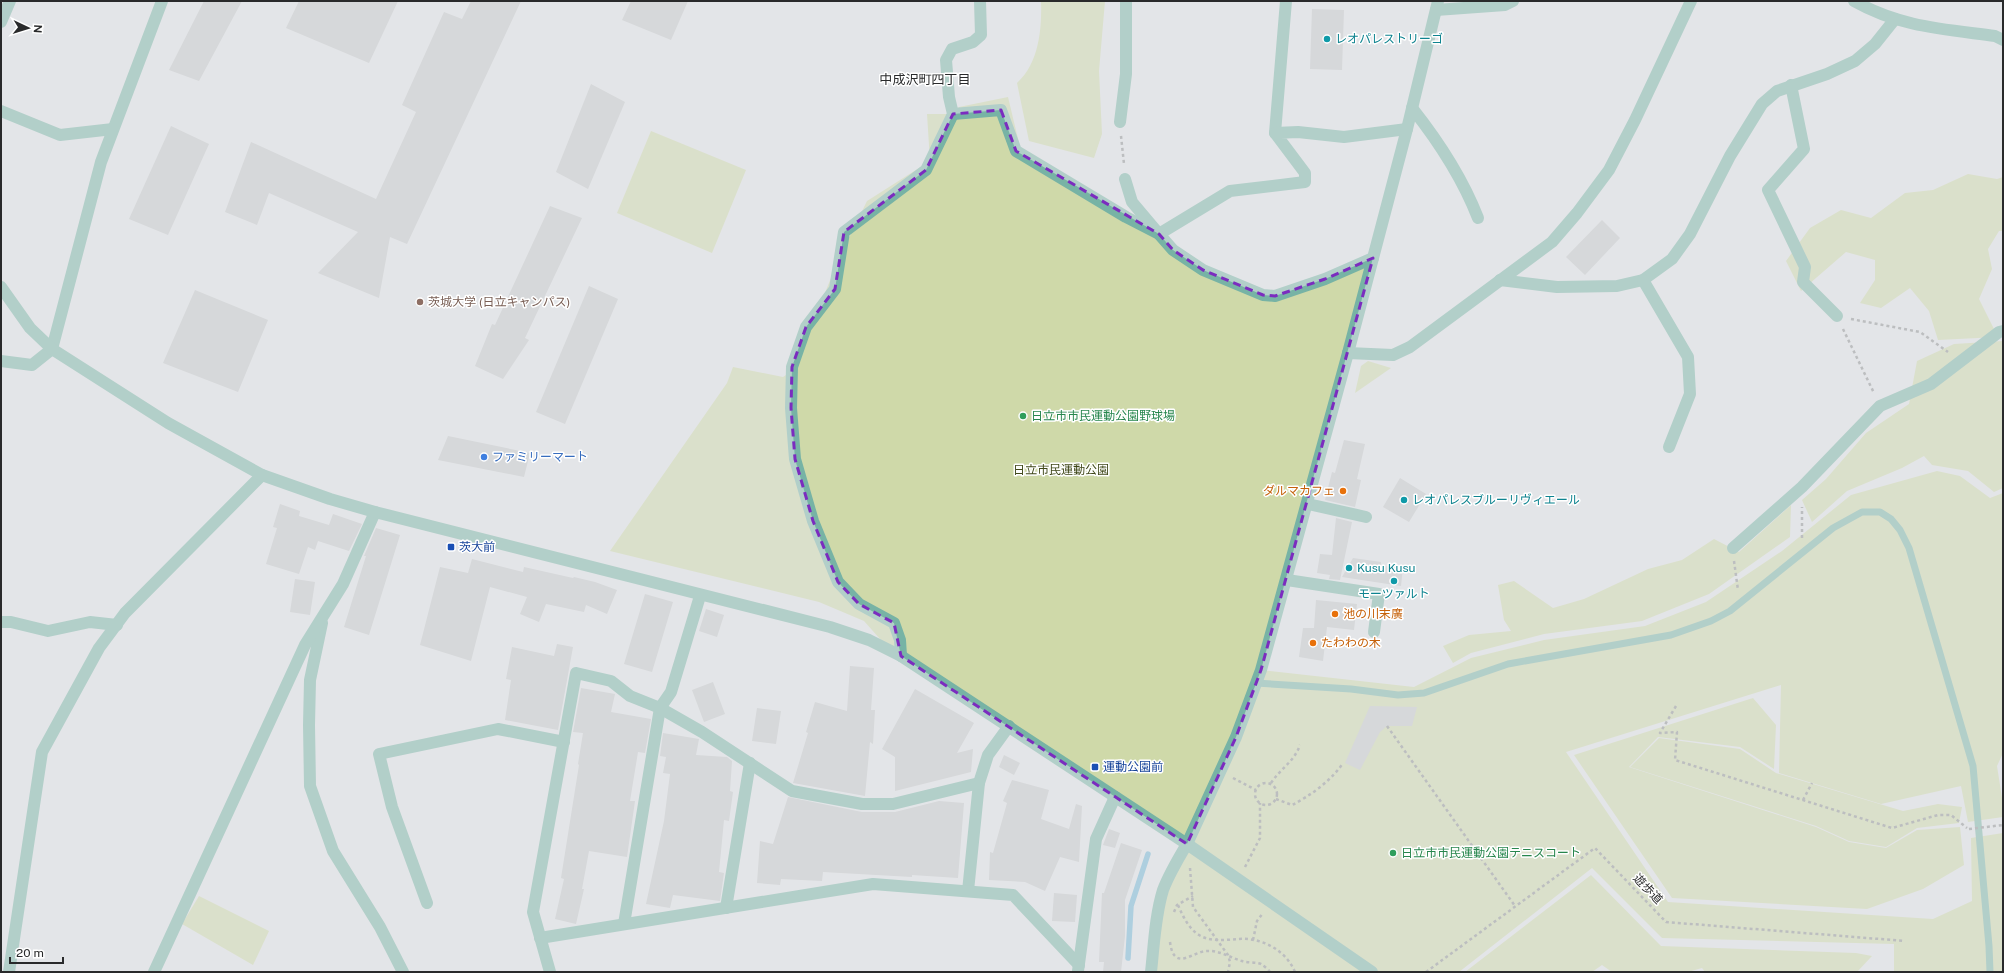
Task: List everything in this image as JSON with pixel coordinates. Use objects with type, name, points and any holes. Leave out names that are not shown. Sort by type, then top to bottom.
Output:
[{"type":"street","points":[[1,22],[10,1]]},
{"type":"street","points":[[1,361],[32,365],[52,349],[101,162],[162,1]]},
{"type":"street","points":[[901,656],[900,640],[894,623],[859,604],[838,582],[814,521],[795,459],[791,408],[792,367],[806,327],[835,289],[844,232],[926,170],[954,114],[948,97],[946,60],[952,49],[973,42],[981,35],[980,1]]},
{"type":"street","points":[[1120,122],[1126,74],[1126,1]]},
{"type":"street","points":[[1159,234],[1230,191],[1305,182],[1305,173],[1276,134],[1286,1]]},
{"type":"street","points":[[1151,972],[1157,911],[1163,889],[1187,844],[1244,718],[1287,580],[1407,129],[1437,5],[1505,5],[1513,1]]},
{"type":"street","points":[[1348,353],[1394,355],[1410,347],[1552,242],[1577,213],[1609,170],[1635,120],[1692,1]]},
{"type":"street","points":[[1854,1],[1874,12],[1911,24],[1995,36],[2003,40]]},
{"type":"street","points":[[1500,280],[1557,288],[1617,286],[1643,280],[1672,259],[1690,234],[1730,156],[1762,104],[1776,91],[1827,74],[1855,61],[1875,44],[1895,19]]},
{"type":"street","points":[[1791,85],[1804,149],[1768,190],[1805,267],[1804,282],[1837,316]]},
{"type":"street","points":[[1412,108],[1428,127],[1457,172],[1478,218]]},
{"type":"street","points":[[954,114],[1001,110],[1016,151],[1126,217],[1159,234]]},
{"type":"street","points":[[1,111],[60,135],[113,129]]},
{"type":"street","points":[[1276,134],[1298,132],[1344,137],[1407,129]]},
{"type":"street","points":[[1125,179],[1132,202],[1173,250],[1203,270],[1263,295],[1275,296],[1310,284],[1373,258]]},
{"type":"street","points":[[1643,280],[1688,357],[1690,394],[1669,447]]},
{"type":"street","points":[[1,287],[30,328],[52,349],[168,423],[262,475],[316,494],[375,512],[849,633],[888,648],[1187,844],[1372,972]]},
{"type":"street","points":[[1733,548],[1802,487],[1880,406],[1931,384],[2003,331]]},
{"type":"street","points":[[9,972],[42,752],[99,648],[116,624],[125,613],[262,475]]},
{"type":"street","points":[[1308,504],[1366,517]]},
{"type":"street","points":[[154,972],[305,644],[343,584],[375,512]]},
{"type":"street","points":[[1287,580],[1379,594],[1374,632]]},
{"type":"street","points":[[624,924],[660,708],[671,692],[700,596]]},
{"type":"street","points":[[326,610],[310,680],[310,786],[333,851],[380,927],[403,972]]},
{"type":"street","points":[[1,622],[11,622],[48,631],[90,622],[116,624]]},
{"type":"street","points":[[550,972],[533,912],[576,673],[611,681],[630,696],[660,708],[702,732],[792,791],[862,804],[893,804],[979,783]]},
{"type":"street","points":[[968,891],[979,783],[988,756],[1009,726]]},
{"type":"street","points":[[427,904],[392,807],[379,754],[498,729],[564,742]]},
{"type":"street","points":[[726,908],[750,763]]},
{"type":"street","points":[[1078,969],[1096,839],[1115,797]]},
{"type":"street","points":[[540,938],[873,884],[1013,895],[1078,969]]},
{"type":"lane","points":[[1256,683],[1351,689],[1398,695],[1424,693],[1508,664],[1671,635],[1711,621],[1739,604],[1833,528],[1862,512],[1880,512],[1892,519],[1900,530],[1909,548],[1974,766],[1990,972]]},
{"type":"path","points":[[1120,122],[1125,179]]},
{"type":"path","points":[[1837,316],[1920,332],[1961,361]]},
{"type":"path","points":[[1837,316],[1880,406]]},
{"type":"path","points":[[1802,487],[1802,553]]},
{"type":"path","points":[[1733,548],[1739,604]]},
{"type":"path","points":[[1676,706],[1660,733],[1677,732],[1675,760],[1892,828],[1938,814],[1951,816],[1969,829],[2003,825]]},
{"type":"path","points":[[1387,726],[1515,906]]},
{"type":"path","points":[[1271,783],[1276,774],[1291,762],[1297,754],[1300,745]]},
{"type":"path","points":[[1276,799],[1292,805],[1304,799],[1338,771],[1343,763]]},
{"type":"path","points":[[1220,771],[1256,790]]},
{"type":"path","points":[[1238,879],[1260,838],[1260,803],[1256,798],[1256,790],[1263,783],[1271,783],[1276,788],[1276,799],[1271,804],[1260,803]]},
{"type":"path","points":[[1803,800],[1812,783]]},
{"type":"path","points":[[1187,844],[1193,907],[1228,956],[1230,962],[1228,972]]},
{"type":"path","name":"遊歩道","points":[[1426,972],[1594,848],[1666,922],[1905,941]]},
{"type":"path","points":[[1173,914],[1178,905],[1193,896]]},
{"type":"path","points":[[1253,940],[1257,921],[1270,901]]},
{"type":"path","points":[[1178,905],[1187,923],[1194,932],[1208,939],[1253,940],[1282,953],[1288,959],[1295,972]]},
{"type":"path","points":[[1170,938],[1172,951],[1177,958],[1191,958],[1206,951],[1262,965],[1270,972]]},
{"type":"highlighted area","points":[[1001,110],[1016,151],[1159,234],[1173,250],[1203,270],[1263,295],[1275,296],[1325,279],[1373,258],[1261,670],[1236,737],[1187,844],[901,656],[894,623],[859,604],[838,582],[813,521],[795,459],[791,408],[792,367],[806,327],[835,289],[844,232],[926,170],[953,114]]},
{"type":"green space","points":[[1041,1],[1105,1],[1099,71],[1102,134],[1094,158],[1029,141],[1017,83],[1030,66],[1035,56],[1040,34]]},
{"type":"green space","name":"日立市民運動公園","points":[[1008,97],[1020,147],[1189,259],[1275,296],[1372,263],[1261,670],[1414,687],[1471,658],[1544,640],[1645,626],[1706,602],[1782,551],[1851,495],[1937,471],[1960,476],[1990,498],[2003,493],[2003,753],[1997,766],[2003,804],[2003,817],[1968,822],[1961,786],[1881,804],[1779,773],[1781,685],[1566,752],[1668,902],[1933,919],[1972,901],[1971,838],[2003,833],[2003,972],[1894,972],[1894,944],[1662,938],[1592,868],[1459,972],[1151,972],[1157,911],[1187,844],[888,648],[864,621],[819,602],[610,551],[727,383],[733,367],[783,377],[795,369],[838,260],[867,201],[930,161],[927,114],[953,114],[959,107]]},
{"type":"green space","points":[[651,131],[746,170],[712,253],[617,213]]},
{"type":"green space","points":[[1968,174],[1997,179],[2003,177],[2003,231],[1999,231],[1988,249],[1992,269],[1979,299],[1998,337],[1938,340],[1929,311],[1910,288],[1881,308],[1860,303],[1875,280],[1875,260],[1846,252],[1801,291],[1786,261],[1810,228],[1841,210],[1871,218],[1905,193],[1933,190]]},
{"type":"green space","points":[[2003,341],[2003,488],[1994,492],[1968,471],[1932,465],[1924,456],[1902,468],[1847,491],[1812,522],[1802,500],[1826,479],[1866,433],[1909,404],[1917,361],[1954,344]]},
{"type":"green space","points":[[1368,361],[1391,368],[1355,393],[1361,366]]},
{"type":"green space","points":[[1791,505],[1790,537],[1709,594],[1642,621],[1544,634],[1471,653],[1453,663],[1443,646],[1469,635],[1511,631],[1504,620],[1498,585],[1514,581],[1553,608],[1584,599],[1648,569],[1682,560],[1714,539],[1739,552]]},
{"type":"green space","points":[[1753,698],[1776,725],[1774,769],[1740,747],[1658,737],[1629,767],[1816,827],[1849,842],[1886,848],[1917,830],[1960,827],[1964,865],[1923,889],[1867,909],[1672,898],[1574,755]]},
{"type":"green space","points":[[1659,738],[1740,749],[1776,773],[1903,811],[1938,804],[1962,807],[1959,823],[1917,828],[1886,847],[1849,841],[1816,826],[1630,767]]},
{"type":"green space","points":[[1591,875],[1661,946],[1856,953],[1872,956],[1857,972],[1705,972],[1702,968],[1688,972],[1612,972],[1602,965],[1592,972],[1465,972]]},
{"type":"green space","points":[[199,896],[269,931],[253,965],[182,924]]},
{"type":"building","points":[[204,1],[242,1],[199,81],[169,70]]},
{"type":"building","points":[[299,1],[398,1],[369,63],[286,28]]},
{"type":"building","points":[[471,1],[521,1],[407,244],[390,237],[379,298],[318,273],[358,232],[269,193],[257,225],[225,212],[251,142],[376,199],[416,112],[402,105],[444,12],[462,19]]},
{"type":"building","points":[[631,1],[688,1],[671,40],[622,20]]},
{"type":"building","name":"レオパレストリーゴ","points":[[1312,9],[1344,10],[1342,70],[1310,69]]},
{"type":"building","points":[[591,84],[625,102],[588,189],[556,172]]},
{"type":"building","points":[[171,126],[209,144],[168,235],[129,219]]},
{"type":"building","points":[[550,206],[582,218],[525,338],[529,340],[503,379],[475,366],[492,324],[495,325]]},
{"type":"building","points":[[1602,220],[1620,238],[1585,275],[1566,257]]},
{"type":"building","points":[[589,286],[618,299],[565,424],[536,412]]},
{"type":"building","points":[[195,290],[268,320],[238,392],[163,363]]},
{"type":"building","name":"ファミリーマート","points":[[448,436],[530,453],[524,477],[438,460]]},
{"type":"building","points":[[1344,440],[1365,444],[1357,479],[1361,480],[1355,507],[1325,500],[1332,472],[1335,473]]},
{"type":"building","name":"レオパレスブルーリヴィエール","points":[[1400,478],[1426,494],[1409,522],[1383,507]]},
{"type":"building","points":[[280,504],[300,511],[299,516],[329,525],[333,514],[362,524],[349,551],[318,541],[315,550],[308,547],[299,574],[266,564],[277,528],[273,527]]},
{"type":"building","points":[[1336,518],[1352,522],[1340,580],[1329,579],[1330,575],[1317,573],[1320,554],[1332,555]]},
{"type":"building","points":[[376,528],[400,535],[369,635],[344,627],[366,556],[364,556]]},
{"type":"building","points":[[1353,558],[1381,562],[1381,566],[1403,567],[1401,586],[1342,577]]},
{"type":"building","points":[[472,559],[523,572],[524,567],[574,577],[595,582],[617,590],[607,614],[586,605],[584,612],[546,604],[539,622],[520,614],[527,597],[490,587],[471,661],[420,645],[440,567],[468,573]]},
{"type":"building","points":[[295,579],[315,582],[310,615],[290,612]]},
{"type":"building","points":[[645,594],[673,602],[652,672],[624,664]]},
{"type":"building","points":[[1316,600],[1357,604],[1354,630],[1327,627],[1323,661],[1299,657],[1303,628],[1314,628]]},
{"type":"building","points":[[706,609],[724,615],[717,637],[699,631]]},
{"type":"building","points":[[557,644],[573,647],[558,730],[505,720],[511,680],[506,679],[512,647],[554,656]]},
{"type":"building","points":[[850,666],[874,668],[871,710],[875,710],[873,744],[870,742],[865,796],[793,783],[808,733],[806,732],[815,702],[847,711]]},
{"type":"building","points":[[713,682],[725,714],[704,722],[692,690]]},
{"type":"building","points":[[581,688],[615,694],[611,712],[651,719],[645,753],[638,752],[630,801],[635,801],[627,857],[589,851],[582,889],[584,889],[576,924],[555,919],[564,879],[561,878],[583,733],[573,732]]},
{"type":"building","points":[[915,689],[974,723],[957,753],[973,749],[971,772],[895,791],[895,757],[882,749]]},
{"type":"building","points":[[1370,706],[1417,707],[1412,726],[1387,726],[1380,732],[1360,770],[1345,763]]},
{"type":"building","points":[[757,708],[781,711],[776,744],[752,741]]},
{"type":"building","points":[[663,733],[699,739],[696,755],[727,757],[732,761],[730,791],[733,792],[729,821],[724,820],[719,872],[724,873],[720,901],[673,895],[670,908],[646,904],[664,821],[670,774],[663,773],[666,757],[660,756]]},
{"type":"building","points":[[1004,755],[1020,763],[1014,775],[999,767]]},
{"type":"building","points":[[1012,780],[1049,790],[1041,819],[1069,829],[1076,804],[1082,806],[1079,862],[1060,857],[1045,891],[1025,882],[989,880],[990,852],[993,853],[1007,803],[1003,801]]},
{"type":"building","points":[[788,797],[862,812],[895,812],[939,801],[964,803],[958,878],[823,872],[822,881],[781,879],[780,885],[757,883],[760,841],[773,844]]},
{"type":"building","points":[[1109,829],[1120,833],[1115,848],[1103,845]]},
{"type":"building","points":[[1121,843],[1142,850],[1125,900],[1125,936],[1121,972],[1103,972],[1104,962],[1099,962],[1102,893],[1104,893]]},
{"type":"building","points":[[1054,893],[1077,895],[1075,922],[1052,921]]},
{"type":"waterway","points":[[1128,958],[1131,906],[1148,854]]},
{"type":"place","name":"レオパレストリーゴ","points":[[1327,39]]},
{"type":"place","name":"茨城大学 (日立キャンパス)","points":[[420,302]]},
{"type":"place","name":"日立市市民運動公園野球場","points":[[1023,416]]},
{"type":"place","name":"ファミリーマート","points":[[484,457]]},
{"type":"place","name":"ダルマカフェ","points":[[1343,491]]},
{"type":"place","name":"レオパレスブルーリヴィエール","points":[[1404,500]]},
{"type":"place","name":"茨大前","points":[[451,547]]},
{"type":"place","name":"Kusu Kusu","points":[[1349,568]]},
{"type":"place","name":"モーツァルト","points":[[1394,581]]},
{"type":"place","name":"池の川末廣","points":[[1335,614]]},
{"type":"place","name":"たわわの木","points":[[1313,643]]},
{"type":"place","name":"運動公園前","points":[[1095,767]]},
{"type":"place","name":"日立市市民運動公園テニスコート","points":[[1393,853]]},
{"type":"district","name":"中成沢町四丁目","points":[[925,79]]}]
